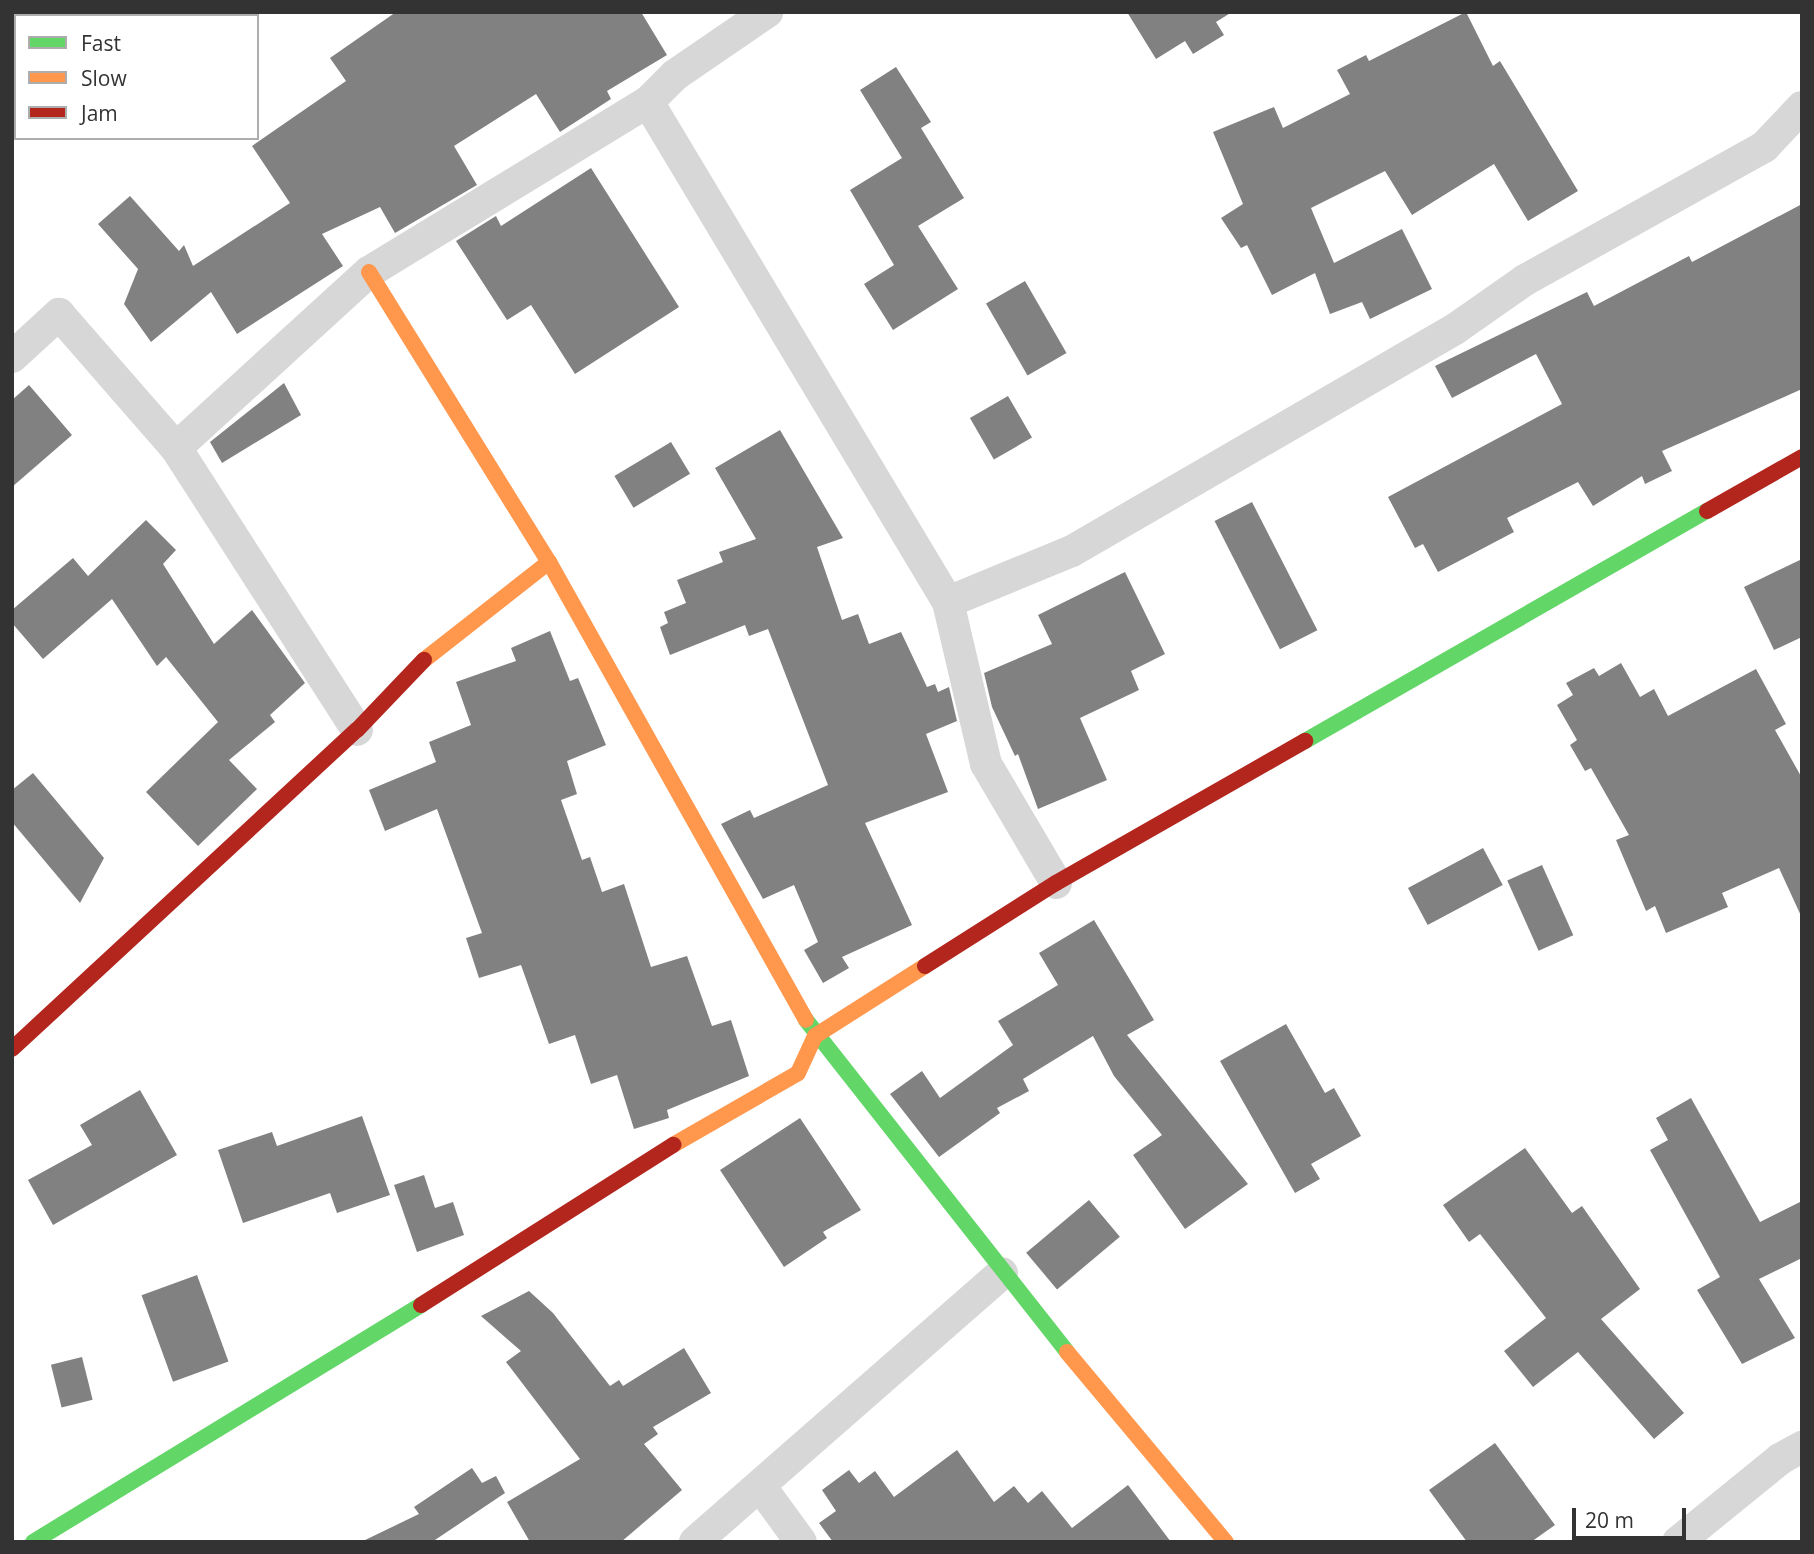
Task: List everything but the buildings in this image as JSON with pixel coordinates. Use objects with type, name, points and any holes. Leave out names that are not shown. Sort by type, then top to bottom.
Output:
[{"type":"street","points":[[176,448],[369,272],[648,102],[675,75],[767,12]]},
{"type":"street","points":[[648,102],[948,602],[986,764],[1056,883]]},
{"type":"street","points":[[948,602],[1072,551],[1455,329],[1525,280],[1764,146],[1802,107]]},
{"type":"street","points":[[369,272],[550,562],[815,1036],[1002,1273],[1226,1542]]},
{"type":"street","points":[[12,357],[59,314],[176,448],[357,730]]},
{"type":"street","points":[[33,1542],[338,1359],[612,1180],[798,1073],[815,1036],[1056,883],[1802,457]]},
{"type":"street","points":[[12,1049],[357,730],[432,651],[550,562]]},
{"type":"street","points":[[695,1542],[1002,1273]]},
{"type":"street","points":[[1678,1542],[1780,1459],[1802,1447]]},
{"type":"street","points":[[760,1486],[801,1542]]},
{"type":"traffic: fast","points":[[1305,741],[1707,511]]},
{"type":"traffic: fast","points":[[806,1020],[1067,1352]]},
{"type":"traffic: fast","points":[[33,1542],[421,1305]]},
{"type":"traffic: slow","points":[[369,272],[549,562],[424,660]]},
{"type":"traffic: slow","points":[[549,562],[806,1020]]},
{"type":"traffic: slow","points":[[673,1145],[798,1073],[815,1036],[925,966]]},
{"type":"traffic: slow","points":[[1067,1352],[1226,1542]]},
{"type":"traffic: jam","points":[[1707,511],[1802,457]]},
{"type":"traffic: jam","points":[[12,1049],[357,730],[424,660]]},
{"type":"traffic: jam","points":[[925,966],[1056,883],[1305,741]]},
{"type":"traffic: jam","points":[[421,1305],[673,1145]]}]
